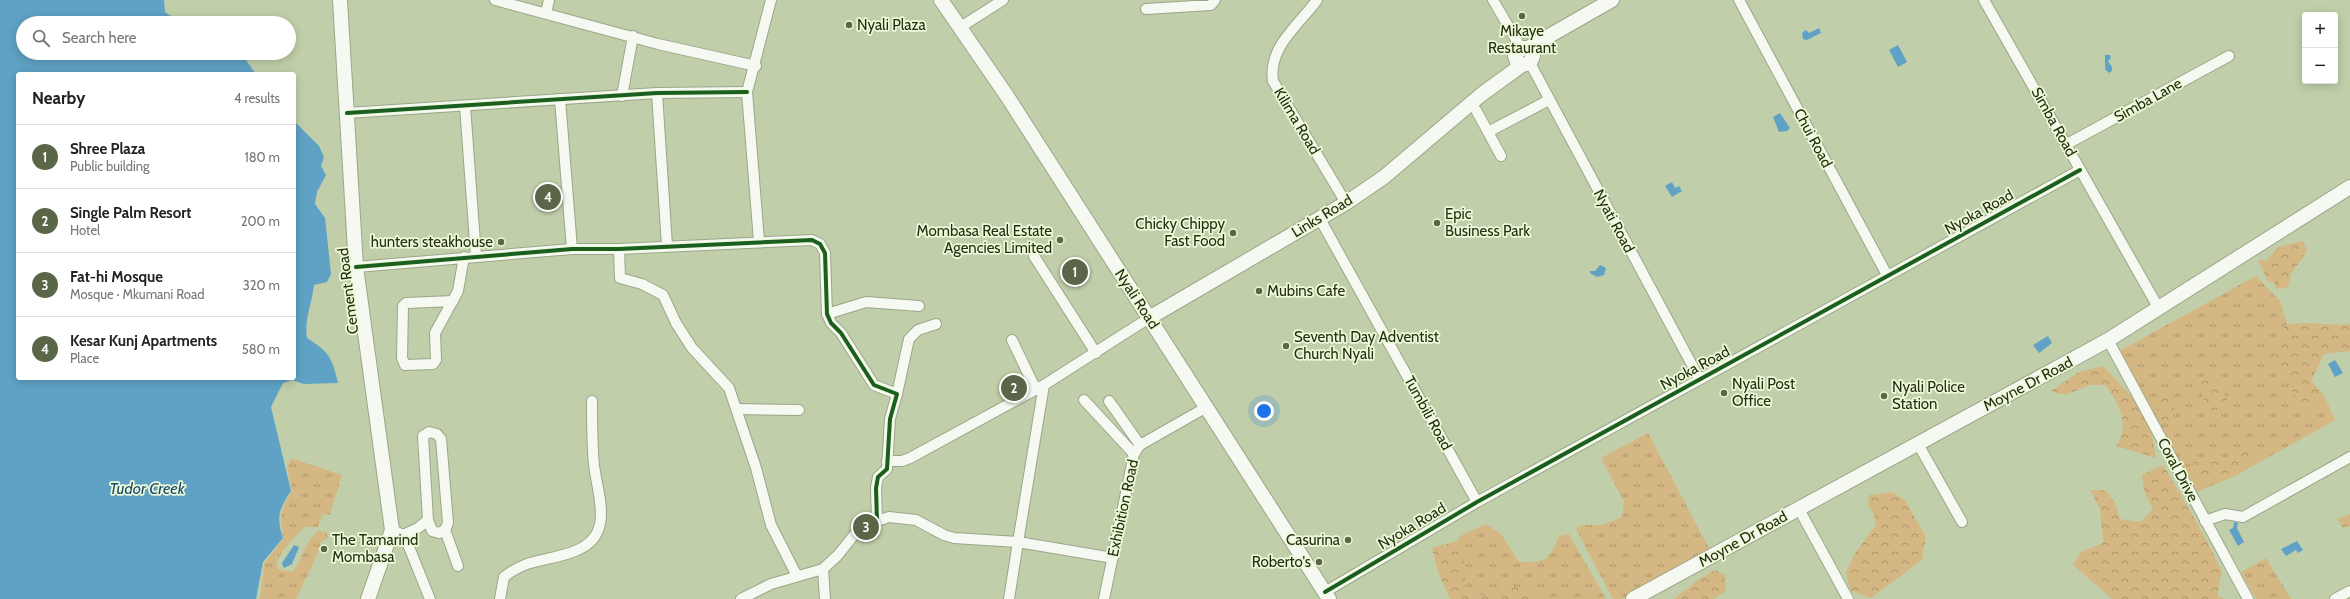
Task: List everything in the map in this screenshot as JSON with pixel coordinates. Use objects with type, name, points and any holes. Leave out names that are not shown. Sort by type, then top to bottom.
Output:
[{"type":"main road","name":"Cement Road","points":[[340,0],[356,266],[397,532],[368,599]]},
{"type":"main road","name":"Nyali Road","points":[[941,0],[1007,96],[1205,408],[1327,596]]},
{"type":"main road","name":"Links Road","points":[[1149,318],[1320,219],[1384,177],[1525,56],[1562,29],[1612,0]]},
{"type":"main road","name":"Moyne Dr Road","points":[[1633,599],[2108,340],[2350,188]]},
{"type":"street","points":[[494,0],[756,66]]},
{"type":"street","points":[[546,13],[549,0]]},
{"type":"street","points":[[759,241],[747,92],[756,66],[771,0]]},
{"type":"street","points":[[959,28],[1003,0]]},
{"type":"street","points":[[1146,9],[1211,5],[1215,0]]},
{"type":"street","name":"Kilima Road","points":[[1317,0],[1277,50],[1272,66],[1273,81],[1346,203]]},
{"type":"street","name":"Nyati Road","points":[[1493,0],[1549,100],[1699,378]]},
{"type":"street","name":"Chui Road","points":[[1739,0],[1887,275]]},
{"type":"street","name":"Simba Road","points":[[1984,0],[2158,308]]},
{"type":"street","points":[[622,96],[633,36]]},
{"type":"street","name":"Simba Lane","points":[[2066,144],[2229,56]]},
{"type":"street","points":[[347,112],[465,106],[657,93],[747,92]]},
{"type":"street","points":[[657,93],[667,246]]},
{"type":"street","points":[[560,99],[572,249]]},
{"type":"street","points":[[1488,132],[1549,100]]},
{"type":"street","points":[[465,106],[476,256]]},
{"type":"street","points":[[1476,110],[1501,156]]},
{"type":"street","name":"Nyoka Road","points":[[1327,596],[1477,502],[1699,378],[2080,170]]},
{"type":"street","name":"Tumbili Road","points":[[1320,219],[1477,502]]},
{"type":"street","points":[[356,266],[572,249],[619,249],[759,241],[812,240],[820,244],[825,253],[827,314],[830,323],[841,333],[874,385],[897,394]]},
{"type":"street","points":[[619,249],[620,278],[642,284],[662,295],[676,324],[692,348],[728,388],[756,468],[771,525],[797,576]]},
{"type":"street","points":[[1034,256],[1096,353]]},
{"type":"street","points":[[453,301],[406,303],[403,306],[402,358],[405,365],[434,364],[436,357],[435,333],[453,301],[458,291],[464,258]]},
{"type":"street","points":[[827,314],[866,302],[919,306]]},
{"type":"street","points":[[887,461],[902,461],[910,458],[1040,387],[1096,353],[1149,318]]},
{"type":"street","points":[[877,521],[876,488],[878,477],[887,469],[890,419],[909,339],[918,330],[936,324]]},
{"type":"street","points":[[1009,599],[1040,387],[1012,340]]},
{"type":"street","name":"Coral Drive","points":[[2108,340],[2248,599]]},
{"type":"street","points":[[1084,400],[1134,454]]},
{"type":"street","points":[[500,599],[504,577],[513,570],[532,561],[577,551],[592,542],[600,528],[601,512],[594,466],[592,401]]},
{"type":"street","points":[[1109,401],[1140,445]]},
{"type":"street","name":"Exhibition Road","points":[[1104,599],[1134,454],[1140,445],[1205,408]]},
{"type":"street","points":[[736,409],[799,410]]},
{"type":"street","points":[[429,432],[437,434],[441,439],[448,523],[445,530],[439,533],[432,531],[428,520],[423,436],[429,432]]},
{"type":"street","points":[[1918,444],[1962,522]]},
{"type":"street","points":[[2205,521],[2225,514],[2243,517],[2350,457]]},
{"type":"street","points":[[1798,509],[1848,599]]},
{"type":"street","points":[[741,599],[771,584],[823,569],[838,555],[858,530],[889,517],[902,517],[916,520],[944,535],[954,538],[1018,542],[1113,558]]},
{"type":"street","points":[[428,520],[418,528],[397,532],[430,599]]},
{"type":"street","points":[[445,530],[458,566]]},
{"type":"street","points":[[823,569],[825,599]]},
{"type":"street","points":[[2336,599],[2350,591]]},
{"type":"green space","points":[[2303,241],[2307,251],[2291,274],[2288,287],[2276,289],[2274,282],[2268,282],[2258,259],[2266,261],[2278,247]]},
{"type":"green space","points":[[2256,276],[2280,301],[2287,324],[2280,332],[2279,343],[2272,361],[2270,372],[2283,369],[2288,377],[2292,391],[2319,407],[2324,395],[2335,420],[2235,476],[2197,492],[2121,356],[2121,350]],"holes":[[[2252,447],[2194,479],[2196,460],[2218,460]]]},
{"type":"green space","points":[[2313,323],[2338,325],[2350,324],[2350,351],[2324,354],[2311,381],[2324,395],[2319,407],[2303,407],[2292,391],[2288,377],[2283,369],[2270,372],[2272,361],[2279,343],[2280,332],[2287,324]]},
{"type":"green space","points":[[2103,366],[2148,414],[2156,458],[2116,446],[2123,430],[2123,422],[2119,406],[2105,385],[2090,385],[2065,395],[2051,391],[2079,372]]},
{"type":"green space","points":[[2205,374],[2211,374],[2221,386],[2227,400],[2224,407],[2208,412],[2198,381]]},
{"type":"green space","points":[[2165,390],[2172,392],[2174,400],[2174,412],[2169,423],[2161,421],[2155,402]]},
{"type":"green space","points":[[1648,433],[1711,552],[1622,599],[1613,599],[1576,529],[1583,525],[1603,525],[1622,517],[1624,502],[1601,458]]},
{"type":"green space","points":[[2253,447],[2258,454],[2245,467],[2222,479],[2194,479],[2188,468],[2196,460],[2218,460]]},
{"type":"green space","points":[[291,458],[342,475],[330,515],[323,514],[318,527],[304,527],[285,548],[276,562],[278,569],[292,572],[313,535],[318,531],[326,532],[328,537],[321,542],[315,560],[296,599],[260,599],[264,564],[284,538],[281,519],[285,503],[292,491],[287,467]]},
{"type":"green space","points":[[2163,465],[2201,531],[2222,572],[2217,596],[2224,599],[2112,599],[2073,565],[2081,552],[2103,543],[2100,509],[2090,490],[2105,490],[2115,503],[2120,519],[2141,522],[2153,509],[2144,491],[2142,475]]},
{"type":"green space","points":[[1892,492],[1905,500],[1926,537],[1922,560],[1871,598],[1851,591],[1846,573],[1855,553],[1876,525],[1873,512],[1868,506],[1869,495]]},
{"type":"green space","points":[[2350,514],[2350,526],[2343,528],[2337,519]]},
{"type":"green space","points":[[1486,524],[1501,534],[1519,562],[1535,562],[1545,559],[1552,551],[1559,536],[1569,534],[1606,599],[1534,599],[1530,591],[1488,597],[1466,592],[1465,575],[1456,541],[1462,535]]},
{"type":"green space","points":[[1456,541],[1464,562],[1467,592],[1488,597],[1505,584],[1530,591],[1534,599],[1450,599],[1438,572],[1432,548]]},
{"type":"green space","points":[[2266,558],[2291,599],[2256,599],[2241,572]]},
{"type":"green space","points":[[1715,570],[1725,575],[1726,591],[1713,599],[1674,599],[1699,579]]},
{"type":"water","name":"Tudor Creek","points":[[0,0],[164,0],[165,12],[171,16],[16,16],[16,60],[246,60],[255,72],[16,72],[16,380],[292,380],[283,383],[271,407],[291,491],[281,508],[280,513],[279,519],[283,538],[263,562],[256,599],[0,599]]},
{"type":"water","points":[[1819,28],[1821,33],[1807,40],[1803,39],[1802,33],[1806,30],[1809,33]]},
{"type":"water","points":[[1898,45],[1907,62],[1898,67],[1889,50]]},
{"type":"water","points":[[2105,55],[2110,55],[2111,58],[2108,61],[2112,67],[2112,71],[2109,73],[2105,69]]},
{"type":"water","points":[[1780,113],[1790,128],[1787,131],[1779,132],[1773,117]]},
{"type":"water","name":"Tudor Creek","points":[[296,123],[319,146],[324,157],[321,166],[326,175],[317,192],[315,204],[325,218],[331,274],[327,282],[314,285],[306,332],[307,338],[320,347],[328,356],[334,367],[338,383],[304,384],[292,380],[296,380]]},
{"type":"water","points":[[1672,182],[1675,188],[1679,186],[1682,191],[1672,197],[1665,186]]},
{"type":"water","points":[[1600,265],[1606,268],[1604,275],[1597,277],[1590,273],[1590,271],[1595,271]]},
{"type":"water","points":[[2048,336],[2052,343],[2039,353],[2033,345]]},
{"type":"water","points":[[2335,360],[2343,373],[2335,377],[2328,364]]},
{"type":"water","points":[[2234,522],[2238,523],[2237,528],[2244,542],[2238,546],[2229,530],[2233,528]]},
{"type":"water","points":[[2297,541],[2303,550],[2298,553],[2296,550],[2286,556],[2281,549]]},
{"type":"water","points":[[294,545],[299,547],[292,564],[284,568],[282,563]]},
{"type":"cycle path","points":[[347,113],[657,93],[747,92]]},
{"type":"cycle path","points":[[1325,592],[1477,502],[2080,170]]},
{"type":"cycle path","points":[[356,267],[572,249],[619,249],[812,240],[820,244],[825,253],[827,314],[831,323],[841,333],[874,385],[897,394],[890,419],[887,469],[878,477],[876,488],[877,521]]},
{"type":"place","name":"Mikaye Restaurant","points":[[1522,16]]},
{"type":"place","name":"Nyali Plaza","points":[[849,25]]},
{"type":"place","name":"Kesar Kunj Apartments","points":[[548,197]]},
{"type":"place","name":"Epic Business Park","points":[[1437,223]]},
{"type":"place","name":"Chicky Chippy Fast Food","points":[[1233,233]]},
{"type":"place","name":"Mombasa Real Estate Agencies Limited","points":[[1060,240]]},
{"type":"place","name":"hunters steakhouse","points":[[501,242]]},
{"type":"place","name":"Shree Plaza","points":[[1075,272]]},
{"type":"place","name":"Mubins Cafe","points":[[1259,291]]},
{"type":"place","name":"Seventh Day Adventist Church Nyali","points":[[1286,346]]},
{"type":"place","name":"Single Palm Resort","points":[[1014,388]]},
{"type":"place","name":"Nyali Post Office","points":[[1724,393]]},
{"type":"place","name":"Nyali Police Station","points":[[1884,396]]},
{"type":"place","name":"Fat-hi Mosque","points":[[866,527]]},
{"type":"place","name":"Casurina","points":[[1348,540]]},
{"type":"place","name":"The Tamarind Mombasa","points":[[324,549]]},
{"type":"place","name":"Roberto's","points":[[1319,562]]}]
